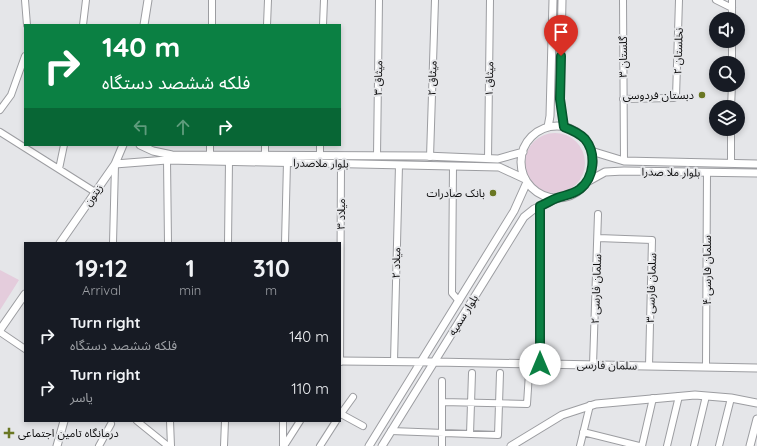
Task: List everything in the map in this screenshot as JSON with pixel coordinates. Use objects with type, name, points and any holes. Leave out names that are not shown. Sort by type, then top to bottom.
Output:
[{"type":"street","points":[[25,0],[27,24]]},
{"type":"street","points":[[83,24],[86,0]]},
{"type":"street","points":[[144,24],[148,0]]},
{"type":"street","points":[[212,0],[212,24]]},
{"type":"street","points":[[267,24],[268,0]]},
{"type":"street","points":[[323,24],[324,0]]},
{"type":"street","name":"میثاق ۳","points":[[377,156],[379,0]]},
{"type":"street","name":"میثاق ۲","points":[[430,156],[435,0]]},
{"type":"street","name":"میثاق ۱","points":[[488,159],[490,0]]},
{"type":"street","points":[[548,127],[550,116],[553,0]]},
{"type":"street","points":[[562,0],[560,99],[564,127]]},
{"type":"street","name":"گلستان ۳","points":[[623,0],[624,161]]},
{"type":"street","name":"نخلستان ۲","points":[[623,99],[676,97],[679,0]]},
{"type":"street","points":[[716,0],[732,8]]},
{"type":"street","points":[[732,0],[732,12]]},
{"type":"street","points":[[0,110],[11,95],[24,59]]},
{"type":"street","points":[[548,127],[564,127],[576,131],[585,140],[591,151],[593,164],[587,182],[574,193],[558,198],[550,197],[541,194],[526,180],[522,170],[521,161],[528,141],[537,132],[548,127]]},
{"type":"street","points":[[0,132],[95,192]]},
{"type":"street","points":[[731,136],[731,163]]},
{"type":"street","points":[[59,169],[64,146]]},
{"type":"street","name":"زیتون","points":[[61,242],[114,164],[123,146]]},
{"type":"street","name":"بلوار ملاصدرا","points":[[142,146],[167,157]]},
{"type":"street","points":[[210,146],[210,158]]},
{"type":"street","points":[[265,162],[266,146]]},
{"type":"street","points":[[320,146],[320,163]]},
{"type":"street","name":"بلوار ملا صدرا","points":[[591,151],[624,161],[757,164]]},
{"type":"street","name":"بلوار ملاصدرا","points":[[114,164],[167,157],[210,158],[265,154],[430,156],[498,160],[523,152]]},
{"type":"street","points":[[377,156],[377,165]]},
{"type":"street","points":[[430,156],[430,166]]},
{"type":"street","points":[[167,157],[168,242]]},
{"type":"street","name":"بلوار ملاصدرا","points":[[210,158],[229,161],[498,168],[511,172],[526,180]]},
{"type":"street","points":[[498,160],[498,168]]},
{"type":"street","points":[[228,242],[229,161]]},
{"type":"street","points":[[286,242],[287,162]]},
{"type":"street","points":[[113,242],[114,164]]},
{"type":"street","name":"میلاد ۳","points":[[341,164],[341,242]]},
{"type":"street","name":"میلاد ۲","points":[[394,362],[399,165]]},
{"type":"street","points":[[452,166],[452,293],[459,301]]},
{"type":"street","name":"بلوار ملا صدرا","points":[[587,182],[605,172],[757,173]]},
{"type":"street","name":"سلمان فارسی ۴","points":[[706,367],[707,172]]},
{"type":"street","name":"بلوار سمیه","points":[[369,446],[514,211],[526,180]]},
{"type":"street","name":"بلوار سمیه","points":[[384,445],[391,431],[524,218],[534,209],[558,198]]},
{"type":"street","points":[[540,206],[540,364]]},
{"type":"street","name":"سلمان فارسی ۲","points":[[593,365],[598,214]]},
{"type":"street","name":"سلمان فارسی ۳","points":[[598,238],[652,240],[649,366]]},
{"type":"street","points":[[24,295],[0,331],[24,348]]},
{"type":"street","points":[[341,361],[422,362]]},
{"type":"street","name":"سلمان فارسی","points":[[422,362],[757,368]]},
{"type":"street","points":[[470,434],[472,373]]},
{"type":"street","points":[[391,431],[498,435],[500,373]]},
{"type":"street","points":[[442,402],[527,404],[529,373]]},
{"type":"street","points":[[442,381],[442,446]]},
{"type":"street","points":[[511,446],[562,414],[590,405],[695,395],[731,398],[757,403]]},
{"type":"street","points":[[667,446],[679,396]]},
{"type":"street","points":[[694,446],[706,396]]},
{"type":"street","points":[[341,413],[353,397]]},
{"type":"street","points":[[583,432],[641,446],[653,398]]},
{"type":"street","points":[[719,446],[731,398]]},
{"type":"street","points":[[580,446],[590,405]]},
{"type":"street","points":[[341,415],[363,426]]},
{"type":"street","points":[[750,446],[757,419]]},
{"type":"street","points":[[57,446],[64,422]]},
{"type":"street","points":[[138,422],[168,446]]},
{"type":"street","points":[[170,422],[171,446]]},
{"type":"street","points":[[224,446],[225,422]]},
{"type":"street","points":[[283,422],[283,446]]},
{"type":"street","points":[[283,446],[299,422]]},
{"type":"street","points":[[320,446],[335,422]]},
{"type":"street","points":[[99,446],[112,424]]},
{"type":"shaded area","points":[[555,133],[572,138],[580,146],[585,163],[580,180],[572,188],[555,193],[538,188],[530,180],[525,163],[530,146],[538,138]]},
{"type":"shaded area","points":[[0,270],[19,280],[0,310]]},
{"type":"place","name":"دبستان فردوسی","points":[[702,95]]},
{"type":"place","name":"بانک صادرات","points":[[493,193]]},
{"type":"place","name":"درمانگاه تامین اجتماعی","points":[[9,433]]},
{"type":"route","points":[[540,364],[540,206],[574,193],[581,188],[587,182],[593,164],[591,151],[585,140],[576,131],[564,127],[560,99],[561,56]]}]
